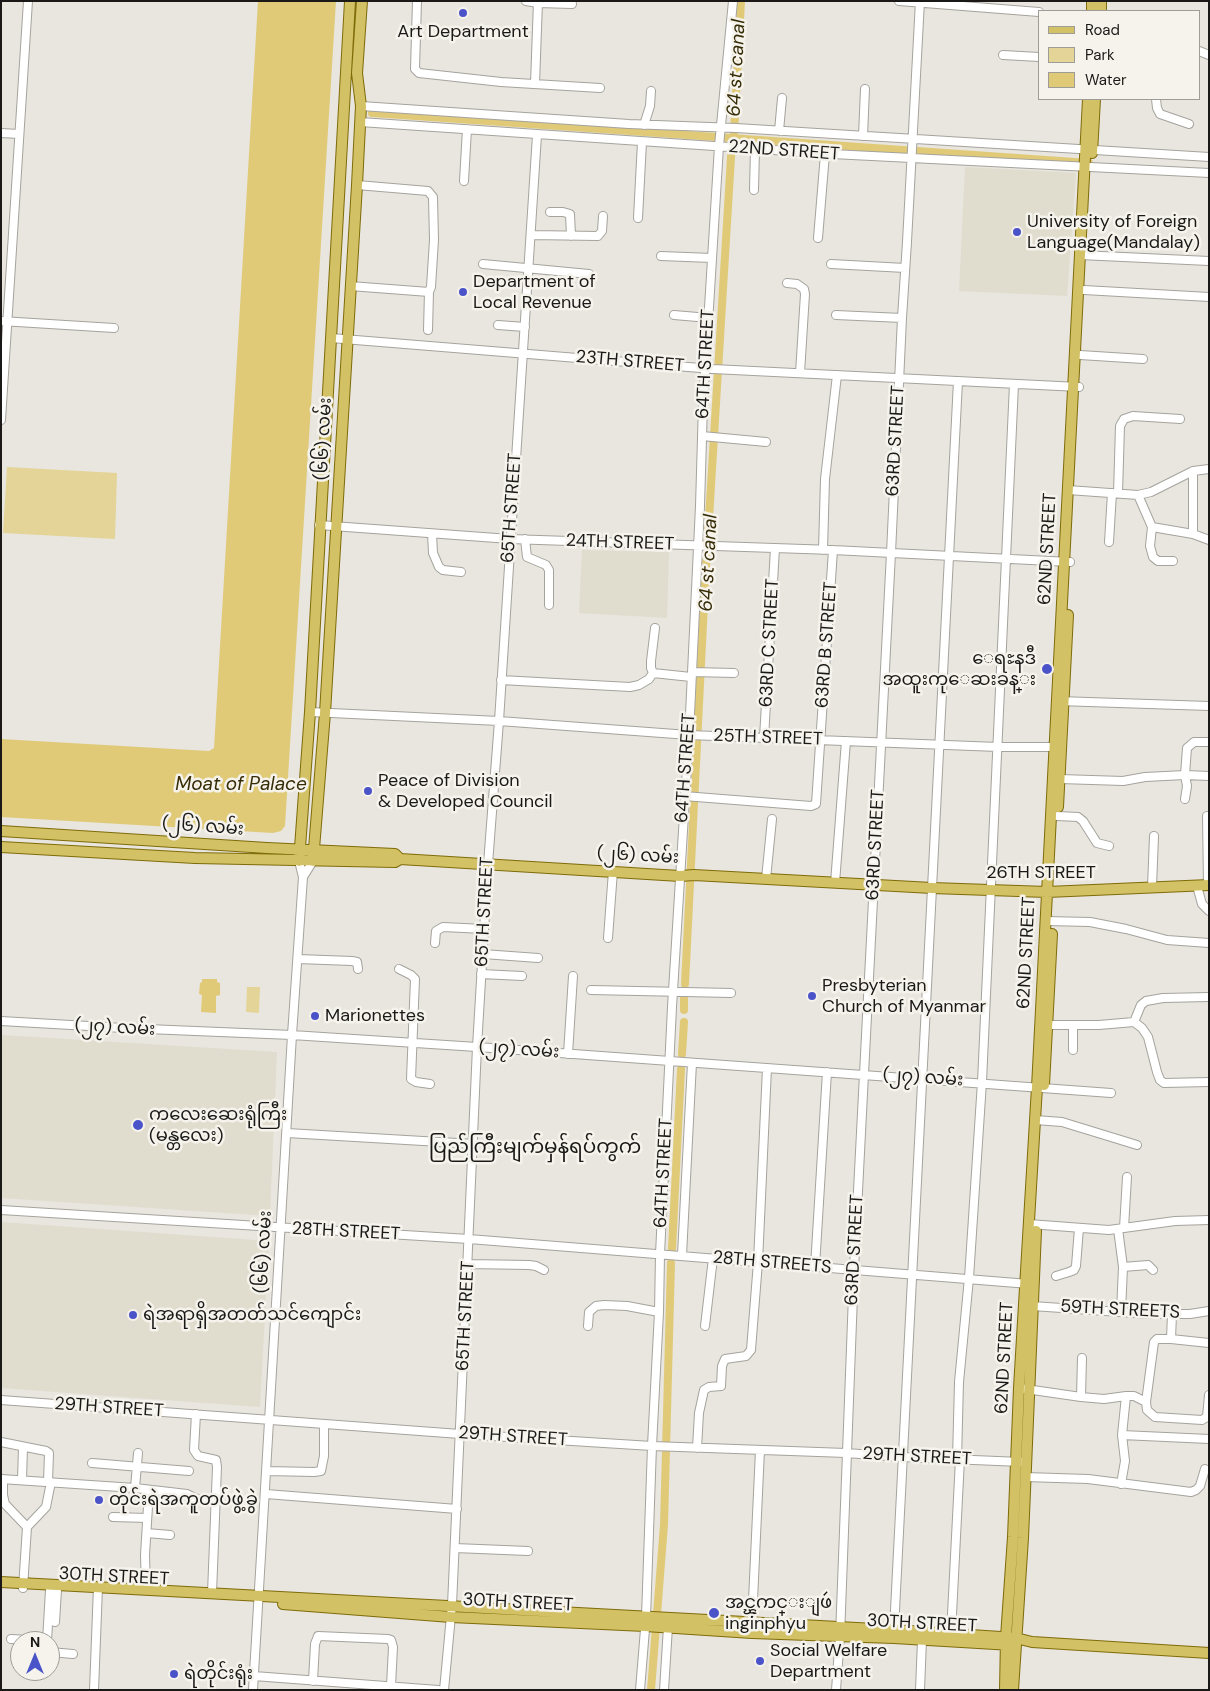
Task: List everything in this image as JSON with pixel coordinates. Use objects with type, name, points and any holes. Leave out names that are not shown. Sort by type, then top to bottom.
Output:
[{"type":"main road","name":"(၆၆) လမ်း","points":[[299,861],[310,712],[319,525],[350,1]]},
{"type":"main road","name":"(၆၆) လမ်း","points":[[313,861],[325,713],[346,339],[357,184],[361,106],[357,73],[362,1]]},
{"type":"main road","name":"62ND STREET","points":[[1013,1690],[1011,1641],[1013,1537],[1021,1462],[1088,167],[1088,100]]},
{"type":"main road","name":"62ND STREET","points":[[1088,151],[1095,100]]},
{"type":"main road","name":"62ND STREET","points":[[1076,387],[1084,290],[1083,255]]},
{"type":"main road","name":"62ND STREET","points":[[1050,892],[1060,779],[1058,746]]},
{"type":"main road","name":"(၂၆) လမ်း","points":[[1,831],[395,854],[400,859]]},
{"type":"main road","name":"(၂၆) လမ်း","points":[[1,847],[131,856],[299,861],[395,862],[400,859],[874,885]]},
{"type":"main road","name":"26TH STREET","points":[[874,885],[1050,892],[1209,885]]},
{"type":"main road","name":"62ND STREET","points":[[1024,1389],[1032,1306],[1029,1284]]},
{"type":"main road","name":"62ND STREET","points":[[1005,1690],[1025,1477],[1021,1462]]},
{"type":"main road","name":"30TH STREET","points":[[1,1582],[54,1590],[146,1589],[212,1593],[259,1599]]},
{"type":"main road","name":"30TH STREET","points":[[1,1586],[23,1585],[259,1599],[360,1606],[451,1617],[655,1623],[752,1622],[922,1640],[1011,1641],[1209,1653]]},
{"type":"main road","name":"30TH STREET","points":[[360,1606],[452,1605],[752,1633],[894,1630],[1011,1641]]},
{"type":"street","points":[[1,420],[4,321],[28,1]]},
{"type":"street","points":[[418,1],[415,69],[417,72],[457,78],[600,88]]},
{"type":"street","points":[[526,1],[572,4]]},
{"type":"street","name":"64TH STREET","points":[[664,1690],[655,1623],[652,1446],[659,1312],[671,1255],[676,1062],[673,991],[687,875],[709,436],[705,368],[733,1]]},
{"type":"street","points":[[899,1],[980,5],[1038,12]]},
{"type":"street","points":[[1029,1],[1029,11]]},
{"type":"street","points":[[534,84],[538,2]]},
{"type":"street","name":"63RD STREET","points":[[836,1690],[854,1269],[902,318],[920,2]]},
{"type":"street","points":[[1003,54],[1038,57]]},
{"type":"street","points":[[863,136],[865,89]]},
{"type":"street","points":[[644,124],[650,106],[651,91]]},
{"type":"street","points":[[779,131],[782,98]]},
{"type":"street","points":[[1156,100],[1160,114],[1188,124]]},
{"type":"street","name":"22ND STREET","points":[[361,106],[863,136],[912,149],[1088,167],[1209,173]]},
{"type":"street","name":"22ND STREET","points":[[360,122],[825,154],[912,149],[1088,151],[1209,157]]},
{"type":"street","points":[[464,181],[468,129]]},
{"type":"street","points":[[1,133],[19,134]]},
{"type":"street","name":"65TH STREET","points":[[444,1690],[455,1548],[481,974],[537,134]]},
{"type":"street","points":[[638,218],[642,142]]},
{"type":"street","points":[[754,190],[755,149]]},
{"type":"street","points":[[818,238],[825,154]]},
{"type":"street","points":[[357,184],[424,189],[431,194],[434,202],[434,240],[431,287],[429,292],[428,330]]},
{"type":"street","points":[[550,212],[570,214],[571,236]]},
{"type":"street","points":[[531,234],[595,236],[600,234],[603,226],[603,216]]},
{"type":"street","points":[[1083,255],[1209,261]]},
{"type":"street","points":[[661,256],[712,258]]},
{"type":"street","points":[[483,264],[590,274]]},
{"type":"street","points":[[831,264],[905,268]]},
{"type":"street","points":[[787,283],[797,284],[804,289],[805,294],[800,373]]},
{"type":"street","points":[[350,286],[429,292]]},
{"type":"street","points":[[1084,290],[1209,297]]},
{"type":"street","points":[[674,315],[709,318]]},
{"type":"street","points":[[836,315],[902,318]]},
{"type":"street","points":[[4,321],[114,328]]},
{"type":"street","points":[[498,325],[525,327]]},
{"type":"street","name":"23TH STREET","points":[[331,338],[717,369],[1076,387]]},
{"type":"street","points":[[1080,355],[1143,359]]},
{"type":"street","points":[[823,550],[825,479],[837,375]]},
{"type":"street","points":[[894,1630],[958,381]]},
{"type":"street","points":[[951,1634],[959,1382],[969,1278],[982,1082],[1014,384]]},
{"type":"street","points":[[1110,542],[1120,426],[1124,419],[1134,416],[1180,419]]},
{"type":"street","points":[[709,436],[766,442]]},
{"type":"street","points":[[1071,490],[1138,495],[1151,492],[1193,471],[1209,469]]},
{"type":"street","points":[[1193,471],[1193,534]]},
{"type":"street","points":[[1138,495],[1152,527],[1150,547],[1153,557],[1158,561],[1173,561]]},
{"type":"street","name":"24TH STREET","points":[[319,525],[525,540],[833,550],[1067,562]]},
{"type":"street","points":[[1152,527],[1193,534],[1209,540]]},
{"type":"street","points":[[432,534],[434,553],[439,567],[454,572],[462,572]]},
{"type":"street","points":[[525,540],[527,557],[546,564],[549,570],[549,605]]},
{"type":"street","name":"63RD C STREET","points":[[764,738],[775,548]]},
{"type":"street","name":"63RD B STREET","points":[[691,797],[811,806],[817,802],[833,550]]},
{"type":"street","points":[[653,673],[650,662],[655,628]]},
{"type":"street","points":[[501,680],[630,687],[639,685],[649,679],[653,673]]},
{"type":"street","points":[[653,673],[734,673]]},
{"type":"street","points":[[1060,701],[1209,706]]},
{"type":"street","name":"25TH STREET","points":[[310,712],[499,721],[694,735],[881,744],[939,744],[998,748],[1058,746]]},
{"type":"street","points":[[835,883],[846,742]]},
{"type":"street","points":[[1185,799],[1187,748],[1194,742],[1209,742]]},
{"type":"street","points":[[1060,779],[1122,780],[1186,775],[1209,776]]},
{"type":"street","points":[[1057,816],[1078,817],[1083,821],[1097,843],[1109,846]]},
{"type":"street","points":[[1207,816],[1209,885]]},
{"type":"street","points":[[766,879],[772,819]]},
{"type":"street","points":[[1152,887],[1154,836]]},
{"type":"street","name":"(၆၆) လမ်း","points":[[253,1690],[303,877],[299,861]]},
{"type":"street","name":"(၆၆) လမ်း","points":[[303,877],[313,861]]},
{"type":"street","points":[[608,938],[613,870]]},
{"type":"street","points":[[1197,886],[1202,904],[1209,911]]},
{"type":"street","points":[[1049,921],[1090,922],[1167,940],[1209,943]]},
{"type":"street","points":[[435,943],[436,931],[443,927],[484,929]]},
{"type":"street","points":[[483,954],[538,958]]},
{"type":"street","points":[[298,959],[352,960],[357,962],[358,969]]},
{"type":"street","points":[[399,969],[411,975],[415,980],[411,1080],[430,1084]]},
{"type":"street","points":[[481,974],[522,976]]},
{"type":"street","points":[[568,1054],[573,976]]},
{"type":"street","points":[[591,990],[731,992]]},
{"type":"street","points":[[1134,1022],[1141,1005],[1146,1001],[1163,998],[1209,997]]},
{"type":"street","name":"(၂၇) လမ်း","points":[[1,1021],[292,1035],[982,1082],[1111,1093]]},
{"type":"street","points":[[1043,1025],[1073,1026],[1134,1022],[1142,1028],[1148,1037],[1160,1080],[1164,1083],[1209,1082]]},
{"type":"street","points":[[1073,1026],[1073,1050]]},
{"type":"street","points":[[671,1255],[692,1063]]},
{"type":"street","points":[[697,1448],[699,1413],[704,1390],[709,1387],[721,1386],[722,1366],[725,1359],[746,1356],[751,1350],[758,1262],[767,1068]]},
{"type":"street","points":[[815,1268],[827,1072]]},
{"type":"street","points":[[1038,1120],[1062,1122],[1137,1145]]},
{"type":"street","points":[[287,1133],[474,1144]]},
{"type":"street","points":[[1121,1312],[1121,1229],[1127,1177]]},
{"type":"street","name":"28TH STREET","points":[[1,1210],[469,1239],[671,1255]]},
{"type":"street","points":[[1033,1224],[1101,1230],[1175,1221],[1209,1220]]},
{"type":"street","points":[[1056,1276],[1074,1270],[1076,1266],[1078,1228]]},
{"type":"street","name":"28TH STREETS","points":[[671,1255],[1029,1284]]},
{"type":"street","points":[[705,1326],[713,1258]]},
{"type":"street","points":[[468,1264],[529,1265],[544,1270]]},
{"type":"street","points":[[1122,1267],[1148,1265],[1153,1270]]},
{"type":"street","points":[[588,1326],[589,1312],[596,1306],[627,1306],[659,1312]]},
{"type":"street","name":"59TH STREETS","points":[[1032,1306],[1172,1314],[1209,1311]]},
{"type":"street","points":[[1171,1339],[1172,1314]]},
{"type":"street","points":[[1209,1343],[1157,1338],[1154,1342],[1146,1402],[1147,1410],[1154,1416],[1202,1420],[1207,1417],[1209,1395]]},
{"type":"street","points":[[1081,1398],[1082,1358]]},
{"type":"street","points":[[1024,1389],[1081,1398],[1104,1399],[1134,1396],[1146,1402]]},
{"type":"street","points":[[1121,1484],[1125,1461],[1122,1435],[1126,1396]]},
{"type":"street","name":"29TH STREET","points":[[1,1400],[460,1434],[652,1446],[1021,1462]]},
{"type":"street","points":[[196,1414],[194,1450],[198,1456],[216,1460],[218,1467],[212,1593]]},
{"type":"street","points":[[267,1471],[321,1471],[324,1456],[324,1424]]},
{"type":"street","points":[[1122,1435],[1209,1439]]},
{"type":"street","points":[[1,1442],[49,1453],[50,1482],[46,1508],[27,1526],[23,1585]]},
{"type":"street","points":[[22,1480],[24,1447]]},
{"type":"street","points":[[752,1622],[760,1450]]},
{"type":"street","points":[[135,1488],[138,1453]]},
{"type":"street","points":[[92,1463],[189,1471]]},
{"type":"street","points":[[1025,1477],[1088,1480],[1191,1492],[1200,1486],[1205,1469]]},
{"type":"street","points":[[27,1526],[5,1504],[2,1479],[135,1488],[187,1494],[197,1499],[217,1501]]},
{"type":"street","points":[[146,1589],[145,1555],[149,1490]]},
{"type":"street","points":[[266,1494],[457,1509]]},
{"type":"street","points":[[114,1517],[147,1518]]},
{"type":"street","points":[[147,1533],[170,1535]]},
{"type":"street","points":[[455,1548],[528,1551]]},
{"type":"street","points":[[94,1690],[98,1589]]},
{"type":"street","points":[[54,1590],[55,1622]]},
{"type":"street","points":[[48,1631],[54,1590]]},
{"type":"street","points":[[640,1690],[655,1623]]},
{"type":"street","points":[[313,1681],[315,1644],[318,1636],[388,1639],[391,1640],[393,1646],[391,1686]]},
{"type":"street","points":[[920,1690],[922,1640]]},
{"type":"street","points":[[60,1653],[72,1654]]},
{"type":"street","points":[[254,1676],[438,1690]]},
{"type":"shaded area","name":"University of Foreign Language(Mandalay)","points":[[965,167],[1076,173],[1067,296],[959,291]]},
{"type":"shaded area","points":[[582,550],[669,552],[667,618],[579,613]]},
{"type":"shaded area","name":"ကလေးဆေးရုံကြီး (မန္တလေး)","points":[[1,1035],[277,1052],[270,1216],[1,1198]]},
{"type":"shaded area","name":"ရဲအရာရှိအတတ်သင်ကျောင်း","points":[[1,1222],[269,1241],[260,1407],[1,1388]]},
{"type":"green space","points":[[7,467],[117,473],[115,539],[3,533]]},
{"type":"green space","points":[[247,987],[260,987],[259,1013],[246,1012]]},
{"type":"water","name":"Moat of Palace","points":[[258,1],[336,1],[285,826],[281,831],[273,833],[1,817],[1,739],[209,751],[214,748]]},
{"type":"water","points":[[202,979],[217,979],[217,982],[220,983],[220,995],[216,996],[216,1013],[201,1012],[202,995],[199,994]]},
{"type":"waterway","name":"64 st canal","points":[[734,134],[741,1]]},
{"type":"waterway","name":"64 st canal","points":[[372,113],[1089,163]]},
{"type":"waterway","name":"64 st canal","points":[[685,984],[705,584],[732,141]]},
{"type":"waterway","points":[[684,998],[684,1010]]},
{"type":"waterway","points":[[682,1054],[684,1022]]},
{"type":"waterway","points":[[672,1249],[681,1069]]},
{"type":"waterway","points":[[651,1690],[664,1525],[671,1263]]},
{"type":"place","name":"Art Department","points":[[463,13]]},
{"type":"place","name":"University of Foreign Language(Mandalay)","points":[[1017,232]]},
{"type":"place","name":"Department of Local Revenue","points":[[463,292]]},
{"type":"place","name":"ေရႊနဒီ အထူးကုေဆးခန္း","points":[[1047,669]]},
{"type":"place","name":"Peace of Division & Developed Council","points":[[368,791]]},
{"type":"place","name":"Presbyterian Church of Myanmar","points":[[812,996]]},
{"type":"place","name":"Marionettes","points":[[315,1016]]},
{"type":"place","name":"ကလေးဆေးရုံကြီး (မန္တလေး)","points":[[138,1125]]},
{"type":"place","name":"ရဲအရာရှိအတတ်သင်ကျောင်း","points":[[133,1315]]},
{"type":"place","name":"တိုင်းရဲအကူတပ်ဖွဲ့ခွဲ","points":[[99,1500]]},
{"type":"place","name":"အင္ၾကင္းျဖဴ inginphyu","points":[[714,1613]]},
{"type":"place","name":"Social Welfare Department","points":[[760,1661]]},
{"type":"place","name":"ရဲတိုင်းရုံး","points":[[174,1674]]},
{"type":"district","name":"ပြည်ကြီးမျက်မှန်ရပ်ကွက်","points":[[535,1148]]}]
